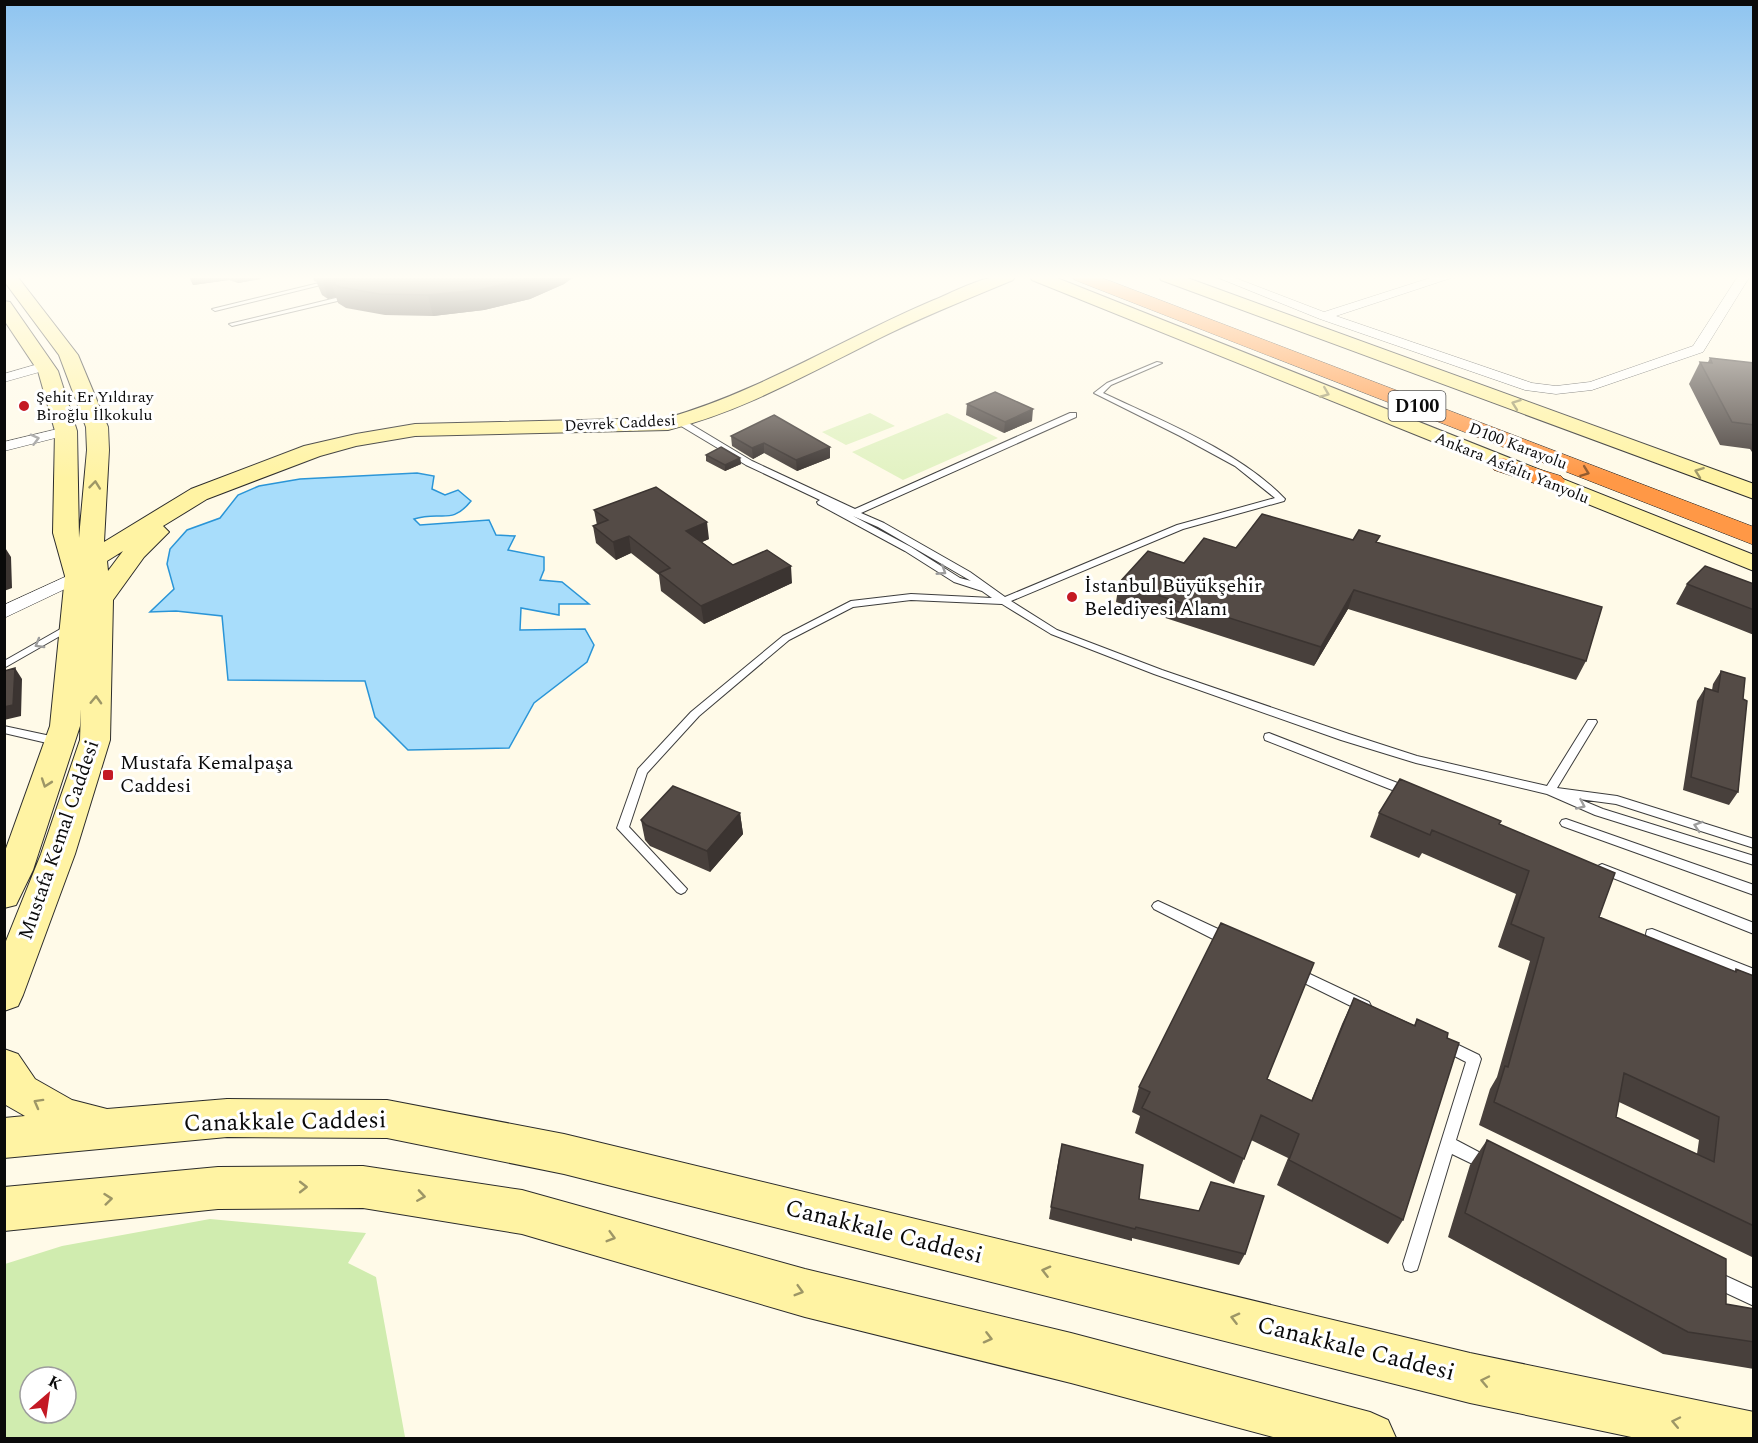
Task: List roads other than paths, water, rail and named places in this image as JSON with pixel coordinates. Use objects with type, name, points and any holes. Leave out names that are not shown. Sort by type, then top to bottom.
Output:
[{"type":"highway","name":"D100 Karayolu","points":[[1255,343],[1754,537]]},
{"type":"highway","name":"D100 Karayolu","points":[[1295,343],[1754,516]]},
{"type":"highway","points":[[1503,465],[1754,550]]},
{"type":"street","name":"Mustafa Kemal Caddesi","points":[[4,995],[58,854],[95,740],[100,600],[86,567],[65,533],[66,431],[45,366],[30,343]]},
{"type":"street","name":"Mustafa Kemal Caddesi","points":[[4,895],[15,845],[65,726],[74,624],[86,567],[99,450],[97,427],[68,355],[59,343]]},
{"type":"street","name":"Devrek Caddesi","points":[[86,567],[199,494],[312,451],[356,440],[415,430],[679,421],[753,393],[853,343]]},
{"type":"street","name":"Ankara Asfaltı Yanyolu","points":[[1204,343],[1754,564]]},
{"type":"street","points":[[1352,343],[1754,492]]},
{"type":"street","points":[[1403,343],[1530,387],[1556,390],[1592,386],[1698,349],[1702,343]]},
{"type":"street","points":[[4,378],[45,366]]},
{"type":"street","points":[[4,447],[66,431]]},
{"type":"street","name":"Devrek Caddesi","points":[[100,600],[135,552],[161,529],[245,475]]},
{"type":"street","name":"Devrek Caddesi","points":[[91,524],[108,532],[126,532],[157,519]]},
{"type":"street","points":[[4,613],[86,567]]},
{"type":"street","points":[[4,1067],[20,1092],[29,1098],[65,1118],[113,1128]]},
{"type":"street","name":"Canakkale Caddesi","points":[[4,1138],[227,1118],[387,1119],[564,1154],[1470,1378],[1754,1438]]},
{"type":"street","points":[[4,1209],[218,1188],[363,1187],[522,1212],[805,1293],[1071,1358],[1370,1438]]},
{"type":"street","points":[[4,1228],[50,1205]]},
{"type":"lane","points":[[681,889],[623,828],[642,772],[695,714],[786,638],[851,604],[911,597],[1004,601],[1180,527],[1281,499],[1238,464],[1183,434],[1098,393],[1109,384],[1159,363]]},
{"type":"lane","points":[[851,514],[1073,415]]},
{"type":"lane","points":[[679,421],[749,463],[802,488],[812,497],[851,514],[957,580],[988,591],[1054,632],[1190,683],[1416,759],[1550,791],[1617,800],[1754,844]]},
{"type":"lane","points":[[4,664],[74,624]]},
{"type":"lane","points":[[1550,791],[1592,722]]},
{"type":"lane","points":[[4,729],[60,742]]},
{"type":"lane","points":[[1269,737],[1424,798]]},
{"type":"lane","points":[[1550,791],[1599,812],[1754,861]]},
{"type":"lane","points":[[1566,823],[1754,890]]},
{"type":"lane","points":[[1588,864],[1754,929]]},
{"type":"lane","points":[[1158,906],[1242,947]]},
{"type":"lane","points":[[1652,934],[1754,975]]},
{"type":"lane","points":[[1285,967],[1379,1013]]},
{"type":"lane","points":[[1411,1264],[1474,1059],[1432,1038]]},
{"type":"lane","points":[[1447,1143],[1500,1170]]},
{"type":"lane","points":[[1701,1271],[1754,1298]]},
{"type":"water","points":[[417,473],[434,476],[432,489],[445,495],[458,490],[471,501],[464,509],[452,515],[414,519],[420,525],[489,520],[496,535],[515,536],[508,550],[544,557],[544,570],[540,580],[562,582],[589,604],[559,604],[559,615],[521,608],[520,630],[585,629],[594,645],[587,662],[534,703],[509,748],[408,750],[375,717],[365,681],[228,680],[222,616],[176,611],[150,612],[174,589],[167,564],[170,549],[187,530],[220,518],[238,495],[259,486],[300,479]]},
{"type":"place","name":"Şehit Er Yıldıray Biroğlu İlkokulu","points":[[24,406]]},
{"type":"place","name":"İstanbul Büyükşehir Belediyesi Alanı","points":[[1072,597]]},
{"type":"place","name":"Mustafa Kemalpaşa Caddesi̇","points":[[108,775]]}]
